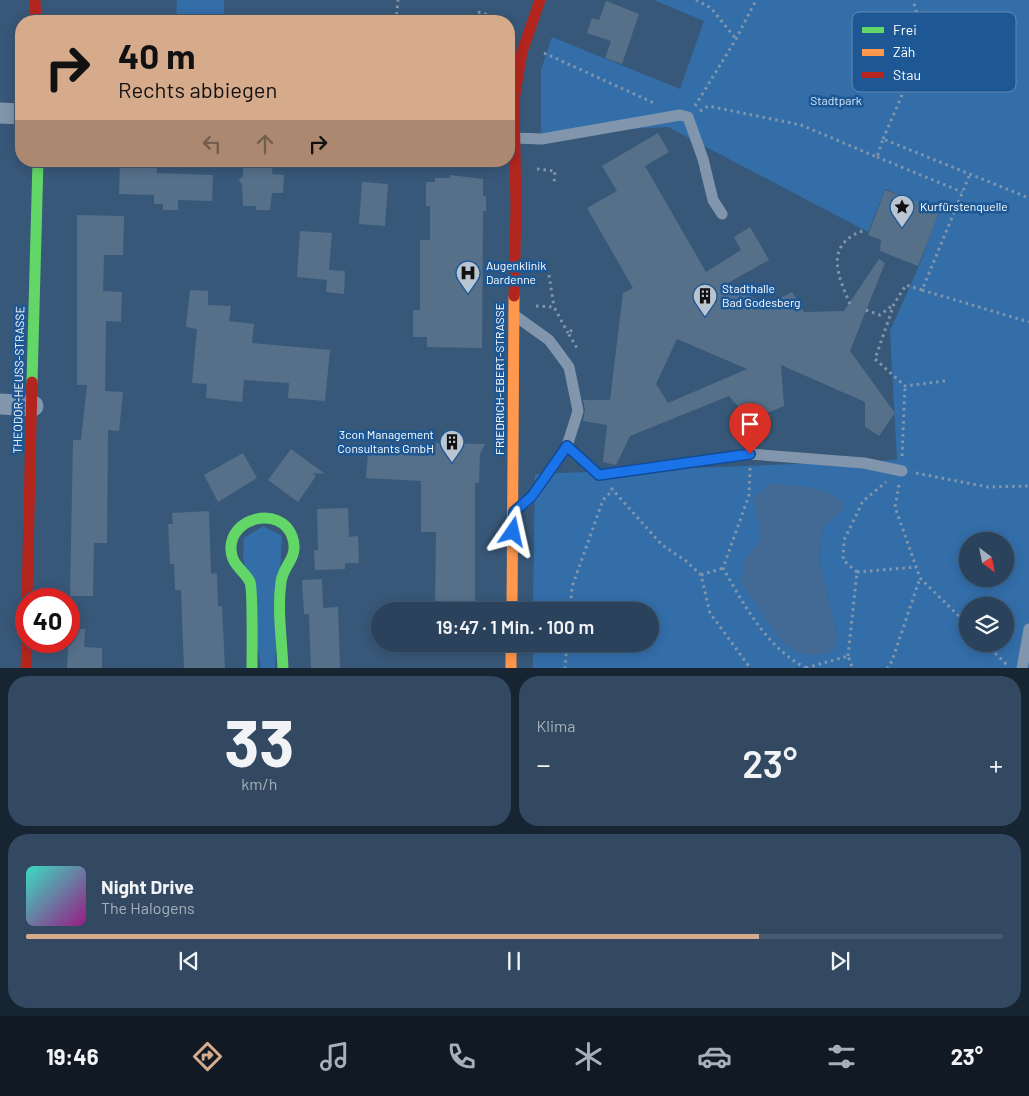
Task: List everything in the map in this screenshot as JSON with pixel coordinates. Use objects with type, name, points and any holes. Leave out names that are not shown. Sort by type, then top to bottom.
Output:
[{"type":"street","points":[[35,0],[36,15]]},
{"type":"street","name":"FRIEDRICH-EBERT-STRASSE","points":[[515,94],[524,48],[540,0]]},
{"type":"street","points":[[0,113],[15,114]]},
{"type":"street","name":"THEODOR-HEUSS-STRASSE","points":[[27,588],[38,167]]},
{"type":"street","name":"FRIEDRICH-EBERT-STRASSE","points":[[512,602],[516,204],[513,167]]},
{"type":"street","points":[[0,404],[33,406]]},
{"type":"street","points":[[252,668],[250,582],[236,566],[231,550],[232,538],[237,529],[253,518],[262,516],[273,518],[286,526],[294,539],[294,555],[280,578],[283,668]]},
{"type":"street","points":[[511,652],[511,668]]},
{"type":"street","points":[[26,653],[26,668]]},
{"type":"lane","points":[[515,138],[542,139],[684,116],[703,159],[713,200],[722,214]]},
{"type":"lane","points":[[514,310],[549,340],[569,367],[578,411],[567,446],[532,496],[514,512]]},
{"type":"lane","points":[[567,446],[599,475],[750,454],[864,463],[902,471]]},
{"type":"lane","points":[[1022,668],[1029,629]]},
{"type":"path","points":[[397,15],[398,0]]},
{"type":"path","points":[[696,0],[711,8],[736,39]]},
{"type":"path","points":[[684,116],[736,39],[756,0]]},
{"type":"path","points":[[478,12],[489,15]]},
{"type":"path","points":[[515,22],[530,26]]},
{"type":"path","points":[[524,48],[550,55],[684,116],[708,106],[801,125],[962,192]]},
{"type":"path","points":[[877,157],[903,92]]},
{"type":"path","points":[[883,139],[1029,198]]},
{"type":"path","points":[[922,290],[970,174]]},
{"type":"path","points":[[850,304],[837,275],[838,258],[841,246],[852,234],[865,230]]},
{"type":"path","points":[[549,275],[554,307],[570,332],[577,348]]},
{"type":"path","points":[[959,616],[920,578],[895,506],[902,471],[905,386],[876,359],[894,304],[906,285],[1029,322]]},
{"type":"path","points":[[866,310],[880,315],[894,304]]},
{"type":"path","points":[[514,310],[554,307]]},
{"type":"path","points":[[905,386],[945,381]]},
{"type":"path","points":[[750,454],[749,495],[724,568],[748,612],[790,660],[806,668],[848,656]]},
{"type":"path","points":[[916,567],[856,572],[843,560],[844,540],[864,500],[902,471],[988,487],[1029,486]]},
{"type":"path","points":[[599,475],[662,545],[686,561],[700,575],[710,613],[751,668]]},
{"type":"path","points":[[571,602],[572,587],[603,500],[613,490]]},
{"type":"path","points":[[700,575],[724,568]]},
{"type":"path","points":[[853,668],[848,656],[856,572]]},
{"type":"path","points":[[887,668],[892,661],[920,578]]},
{"type":"path","points":[[565,668],[566,652]]},
{"type":"path","points":[[994,652],[1011,668]]},
{"type":"green space","points":[[177,0],[224,0],[224,15],[176,15]]},
{"type":"green space","name":"Stadtpark","points":[[654,0],[1029,0],[1029,668],[533,668],[533,652],[659,652],[659,602],[533,602],[535,474],[897,460],[890,331],[919,266],[939,211],[885,189],[868,232],[668,127],[541,133],[541,70],[552,37],[680,89],[704,21]],"holes":[[[845,508],[823,526],[819,560],[838,638],[755,548],[761,538],[760,526]]]},
{"type":"green space","points":[[263,526],[282,536],[275,668],[261,668],[243,557],[244,538]]},
{"type":"shaded area","points":[[770,483],[801,486],[824,491],[840,500],[845,508],[823,526],[819,560],[838,638],[830,652],[815,655],[805,654],[787,646],[769,625],[741,583],[744,561],[761,538],[754,499]]},
{"type":"building","points":[[606,1],[639,14],[622,64],[605,58],[611,41],[587,33],[592,18],[599,20]]},
{"type":"building","name":"Stadthalle Bad Godesberg","points":[[658,133],[669,152],[645,166],[706,272],[741,250],[734,237],[750,227],[769,260],[726,284],[768,305],[792,292],[804,312],[844,311],[879,259],[885,263],[850,351],[895,413],[879,436],[865,427],[865,402],[781,365],[784,406],[750,420],[729,396],[630,436],[616,465],[603,462],[607,425],[583,421],[585,410],[583,400],[610,400],[623,293],[633,288],[587,208],[617,191],[602,166]],"holes":[[[677,339],[747,369],[668,403],[656,384]]]},
{"type":"building","points":[[120,167],[157,167],[157,173],[213,175],[212,201],[178,200],[178,210],[163,210],[163,204],[154,204],[154,195],[119,194]]},
{"type":"building","points":[[243,167],[273,167],[272,174],[284,175],[283,193],[272,193],[270,210],[256,210],[256,206],[243,206],[242,185],[239,180],[243,176]]},
{"type":"building","points":[[450,175],[483,179],[483,196],[486,196],[486,211],[483,211],[482,348],[427,347],[427,337],[413,337],[413,310],[420,310],[420,240],[430,240],[430,206],[426,206],[426,182],[435,182],[435,178],[450,178]]},
{"type":"building","points":[[362,182],[388,184],[385,226],[359,224]]},
{"type":"building","points":[[885,190],[940,210],[918,266],[880,251],[881,240],[868,235]]},
{"type":"building","points":[[77,215],[124,216],[123,255],[104,255],[103,291],[122,292],[121,322],[106,321],[105,391],[123,392],[119,431],[108,430],[107,543],[94,543],[93,596],[80,596],[80,588],[70,588],[73,440],[81,440],[87,385],[77,385]]},
{"type":"building","points":[[300,231],[332,233],[329,270],[345,271],[344,294],[326,292],[327,280],[297,277]]},
{"type":"building","points":[[190,290],[208,291],[208,305],[231,306],[229,321],[254,324],[252,343],[330,350],[325,401],[288,398],[289,383],[244,380],[242,402],[206,398],[207,384],[192,383],[197,329],[186,327]]},
{"type":"building","points":[[429,443],[485,444],[480,454],[479,483],[475,483],[475,602],[435,602],[436,532],[421,532],[421,481],[366,478],[368,452],[428,456]]},
{"type":"building","points":[[291,449],[325,474],[313,473],[316,476],[298,502],[268,480]]},
{"type":"building","points":[[243,453],[257,478],[218,502],[204,475]]},
{"type":"building","points":[[348,508],[349,537],[358,536],[359,563],[345,563],[345,569],[315,570],[314,550],[318,550],[317,509]]},
{"type":"building","points":[[209,511],[211,574],[217,573],[218,606],[222,606],[225,668],[184,668],[181,590],[175,590],[174,564],[170,564],[168,524],[173,524],[172,513]]},
{"type":"building","points":[[322,579],[323,608],[338,607],[340,668],[311,668],[309,614],[304,614],[302,580]]},
{"type":"building","points":[[80,629],[85,629],[84,647],[102,648],[102,668],[67,668],[68,653],[80,653]]},
{"type":"traffic: fast","points":[[32,382],[38,167]]},
{"type":"traffic: fast","points":[[252,668],[251,587],[248,578],[236,564],[231,550],[233,539],[238,530],[246,523],[256,519],[267,518],[277,520],[286,526],[294,544],[293,555],[282,576],[280,593],[283,668]]},
{"type":"traffic: slow","points":[[512,602],[514,296]]},
{"type":"traffic: slow","points":[[511,652],[511,668]]},
{"type":"traffic: jam","points":[[35,0],[36,15]]},
{"type":"traffic: jam","points":[[515,93],[522,52],[540,0]]},
{"type":"traffic: jam","points":[[514,296],[515,154]]},
{"type":"traffic: jam","points":[[27,588],[32,382]]},
{"type":"traffic: jam","points":[[26,668],[27,653]]},
{"type":"place","name":"Kurfürstenquelle","points":[[902,228]]},
{"type":"place","name":"Augenklinik Dardenne","points":[[468,294]]},
{"type":"place","name":"Stadthalle Bad Godesberg","points":[[705,317]]},
{"type":"place","name":"3con Management Consultants GmbH","points":[[452,463]]},
{"type":"route","points":[[513,532],[514,512],[532,496],[567,446],[599,475],[750,454]]}]
